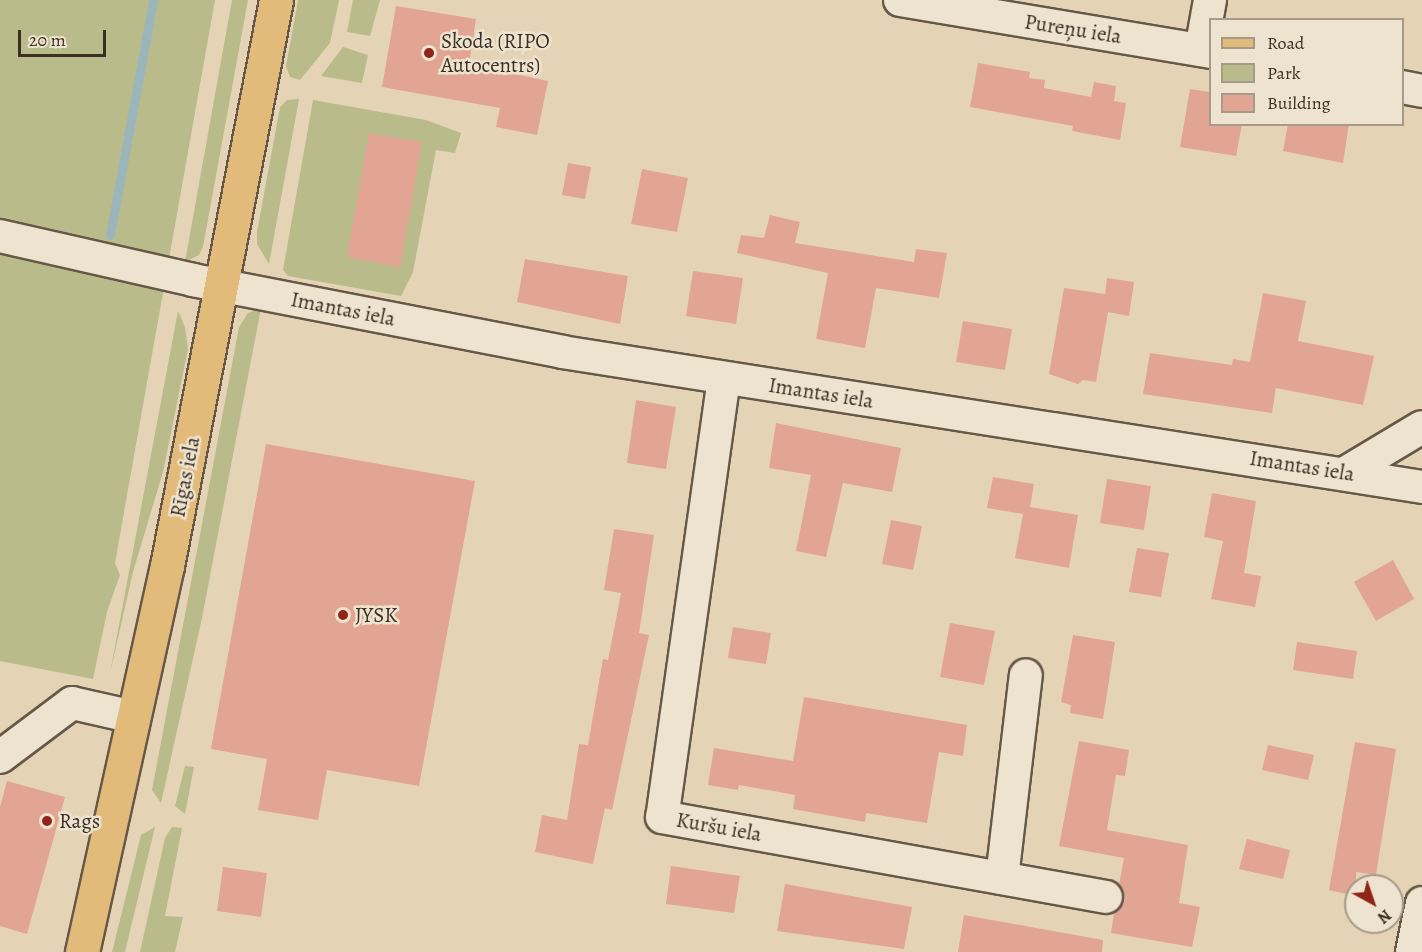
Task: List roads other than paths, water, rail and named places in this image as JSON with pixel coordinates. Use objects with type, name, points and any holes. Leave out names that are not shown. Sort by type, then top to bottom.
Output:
[{"type":"main road","name":"Rīgas iela","points":[[82,952],[134,717],[222,286],[276,0]]},
{"type":"street","name":"Pureņu iela","points":[[900,0],[1206,51]]},
{"type":"street","points":[[1206,51],[1210,0]]},
{"type":"street","points":[[1404,87],[1422,91]]},
{"type":"street","name":"Imantas iela","points":[[0,236],[222,286],[562,352],[1347,472],[1422,487]]},
{"type":"street","name":"Kuršu iela","points":[[724,378],[662,817],[1106,897]]},
{"type":"street","points":[[1347,472],[1422,428]]},
{"type":"street","points":[[1002,878],[1026,675]]},
{"type":"street","points":[[0,757],[72,703],[134,717]]},
{"type":"street","points":[[1412,952],[1422,903]]},
{"type":"waterway","points":[[110,235],[153,0]]},
{"type":"place","name":"Skoda (RIPO Autocentrs)","points":[[429,53]]},
{"type":"place","name":"JYSK","points":[[343,615]]},
{"type":"place","name":"Rags","points":[[47,821]]}]
